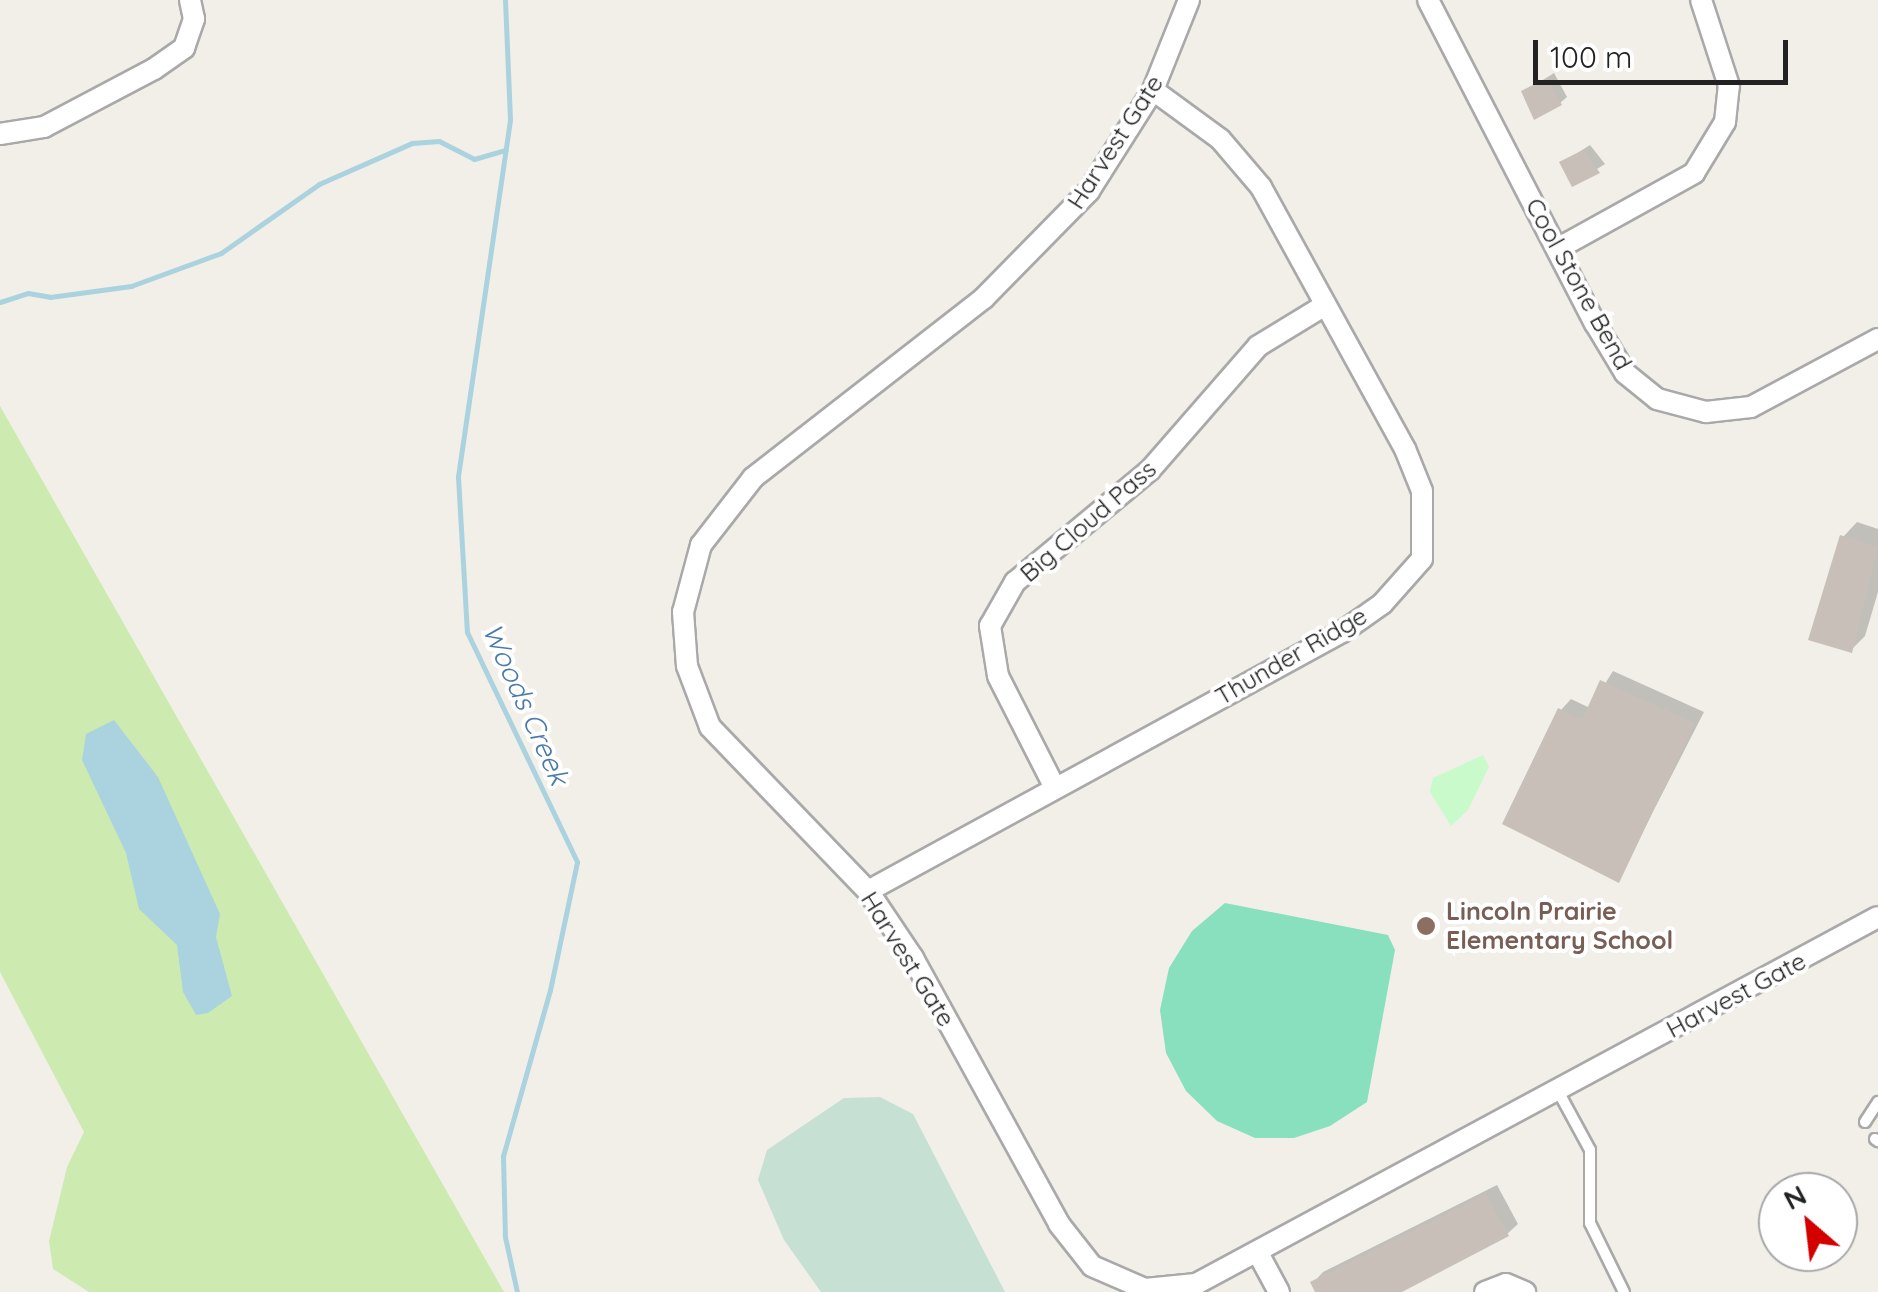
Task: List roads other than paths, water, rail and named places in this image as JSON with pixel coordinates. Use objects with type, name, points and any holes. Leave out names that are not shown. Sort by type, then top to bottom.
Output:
[{"type":"street","points":[[0,134],[44,128],[184,48],[194,20],[190,0]]},
{"type":"street","name":"Harvest Gate","points":[[1189,0],[1153,90],[1089,191],[1051,236],[984,298],[753,478],[714,526],[694,565],[684,638],[696,699],[710,727],[868,891],[913,958],[1060,1224],[1092,1266],[1145,1289],[1196,1284],[1878,917]]},
{"type":"street","name":"Cool Stone Bend","points":[[1428,0],[1625,374],[1670,406],[1706,412],[1751,407],[1878,339]]},
{"type":"street","points":[[1557,249],[1694,173],[1725,122],[1729,86],[1701,0]]},
{"type":"street","name":"Thunder Ridge","points":[[868,891],[1342,632],[1382,604],[1422,559],[1422,491],[1260,187],[1220,139],[1153,90]]},
{"type":"street","name":"Big Cloud Pass","points":[[1054,786],[998,676],[990,626],[1015,582],[1150,470],[1258,346],[1322,307]]},
{"type":"street","points":[[1258,1253],[1279,1292]]},
{"type":"street","points":[[1485,1292],[1506,1284],[1525,1292]]},
{"type":"lane","points":[[1558,1091],[1590,1150],[1590,1223],[1624,1292]]},
{"type":"lane","points":[[1866,1122],[1878,1102]]},
{"type":"water","points":[[114,720],[158,777],[220,914],[216,937],[232,996],[208,1013],[196,1015],[183,992],[177,945],[139,909],[126,853],[82,760],[86,734]]},
{"type":"waterway","name":"Woods Creek","points":[[505,0],[510,120],[458,477],[467,632],[577,862],[550,990],[503,1156],[505,1237],[517,1292]]},
{"type":"waterway","points":[[0,302],[28,293],[50,297],[131,286],[221,253],[319,184],[412,143],[439,141],[474,159],[506,150]]},
{"type":"place","name":"Lincoln Prairie Elementary School","points":[[1426,926]]}]
